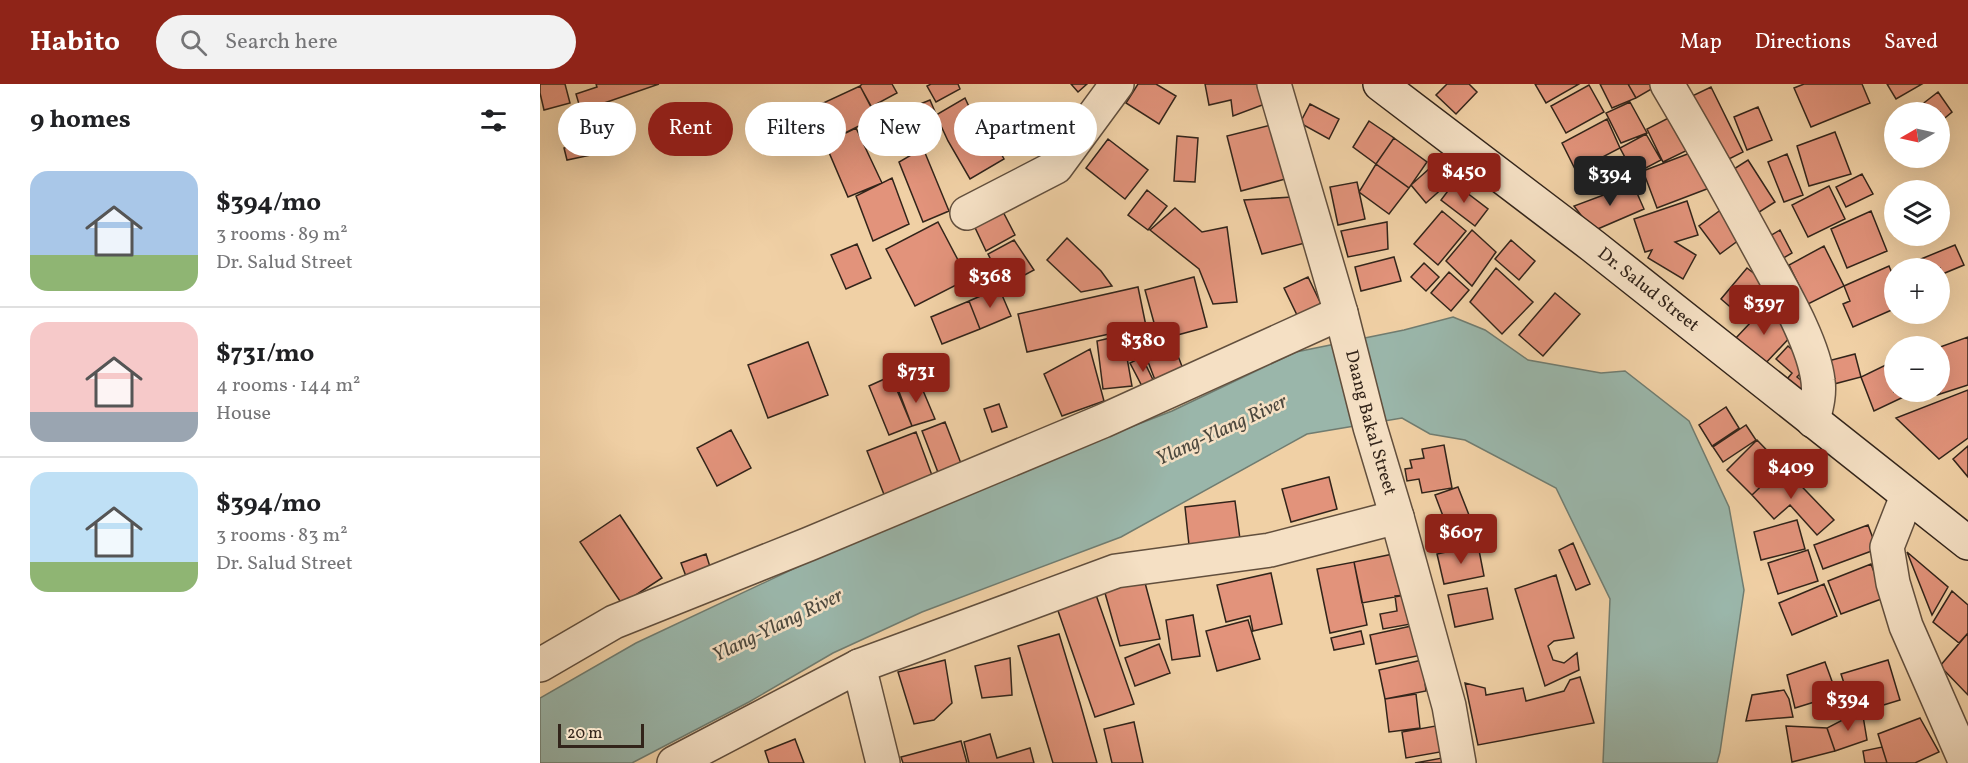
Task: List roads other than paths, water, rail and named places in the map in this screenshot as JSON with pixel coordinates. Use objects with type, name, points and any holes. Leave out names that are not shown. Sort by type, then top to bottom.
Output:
[{"type":"street","points":[[967,213],[1056,167],[1117,84]]},
{"type":"street","name":"Daang Bakal Street","points":[[1274,84],[1343,319],[1370,427],[1449,706],[1459,763]]},
{"type":"street","name":"Dr. Salud Street","points":[[1380,84],[1593,246],[1907,496],[1963,532]]},
{"type":"street","points":[[1667,84],[1716,167],[1784,293],[1808,345],[1818,379],[1819,393],[1813,422]]},
{"type":"street","points":[[540,665],[614,622],[809,544],[1343,319]]},
{"type":"street","points":[[1907,496],[1887,547],[1893,583],[1906,626],[1966,763]]},
{"type":"street","points":[[674,763],[859,666],[1116,571],[1270,550],[1397,517]]},
{"type":"street","points":[[859,666],[883,763]]},
{"type":"water","name":"Ylang-Ylang River","points":[[1453,317],[1485,330],[1528,360],[1601,373],[1625,371],[1689,421],[1729,507],[1744,590],[1717,763],[1603,763],[1610,599],[1556,488],[1465,440],[1430,434],[1402,418],[1307,434],[1121,537],[922,612],[833,653],[749,702],[632,763],[540,763],[540,698],[636,643],[925,507],[1172,411],[1296,352],[1404,330]]}]
